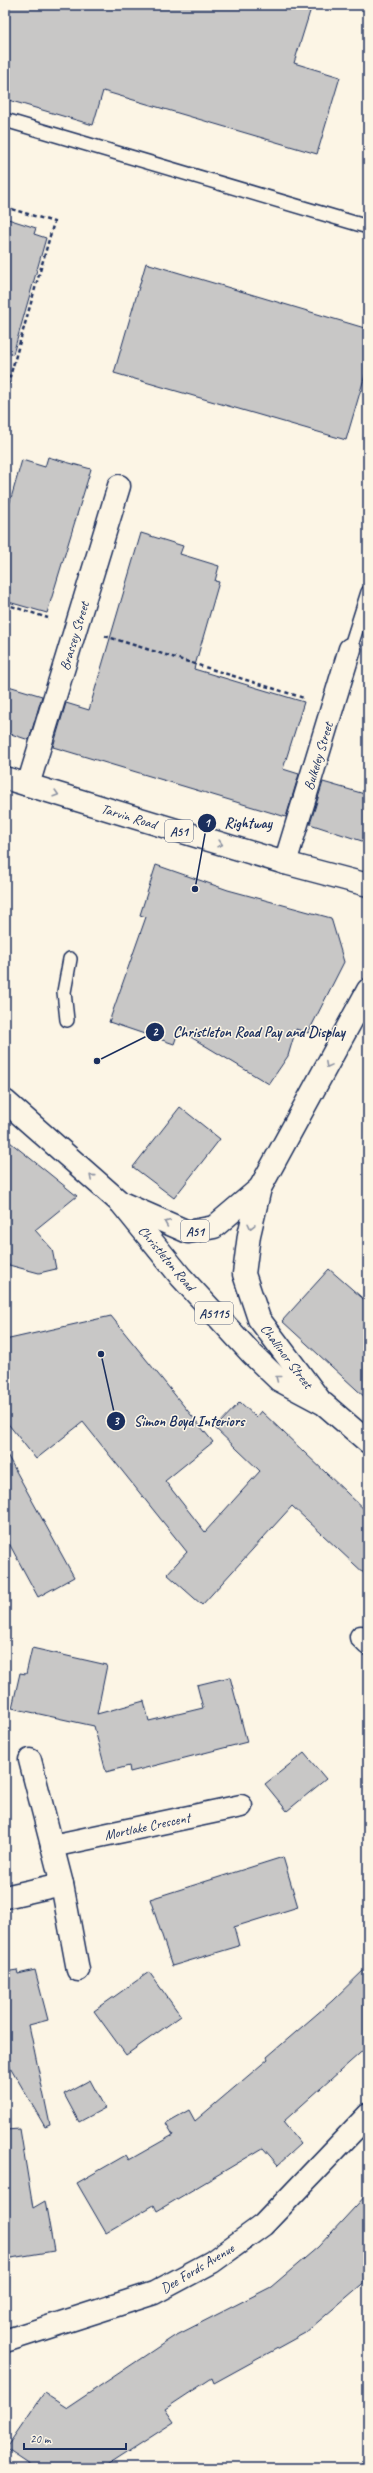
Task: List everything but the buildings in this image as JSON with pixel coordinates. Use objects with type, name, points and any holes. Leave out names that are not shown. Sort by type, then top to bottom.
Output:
[{"type":"main road","name":"Brassey Street","points":[[28,785],[78,627],[119,486]]},
{"type":"main road","name":"Bulkeley Street","points":[[285,863],[350,649]]},
{"type":"main road","name":"Tarvin Road","points":[[5,778],[285,863],[361,884]]},
{"type":"main road","name":"A51","points":[[361,884],[368,901]]},
{"type":"main road","name":"Challinor Street","points":[[324,1404],[259,1319],[244,1274],[249,1235],[260,1188],[368,992]]},
{"type":"main road","name":"Christleton Road","points":[[5,1101],[121,1203],[181,1277],[252,1354],[279,1380],[324,1404],[368,1442]]},
{"type":"main road","name":"Challinor Street","points":[[121,1203],[188,1232],[214,1227],[260,1188]]},
{"type":"main road","points":[[30,1760],[62,1884],[78,1970]]},
{"type":"main road","name":"Mortlake Crescent","points":[[52,1846],[241,1806]]},
{"type":"main road","points":[[5,1897],[62,1884]]},
{"type":"main road","name":"Dee Fords Avenue","points":[[5,2341],[154,2293],[212,2262],[263,2225],[368,2115]]},
{"type":"lane","points":[[5,120],[368,227]]},
{"type":"lane","points":[[350,649],[368,592]]},
{"type":"lane","points":[[67,1020],[64,992],[70,960]]},
{"type":"path","points":[[5,207],[54,222],[5,394]]},
{"type":"path","points":[[5,604],[333,707]]},
{"type":"place","name":"Rightway","points":[[195,889]]},
{"type":"place","name":"Christleton Road Pay and Display","points":[[97,1061]]},
{"type":"place","name":"Simon Boyd Interiors","points":[[101,1354]]}]
